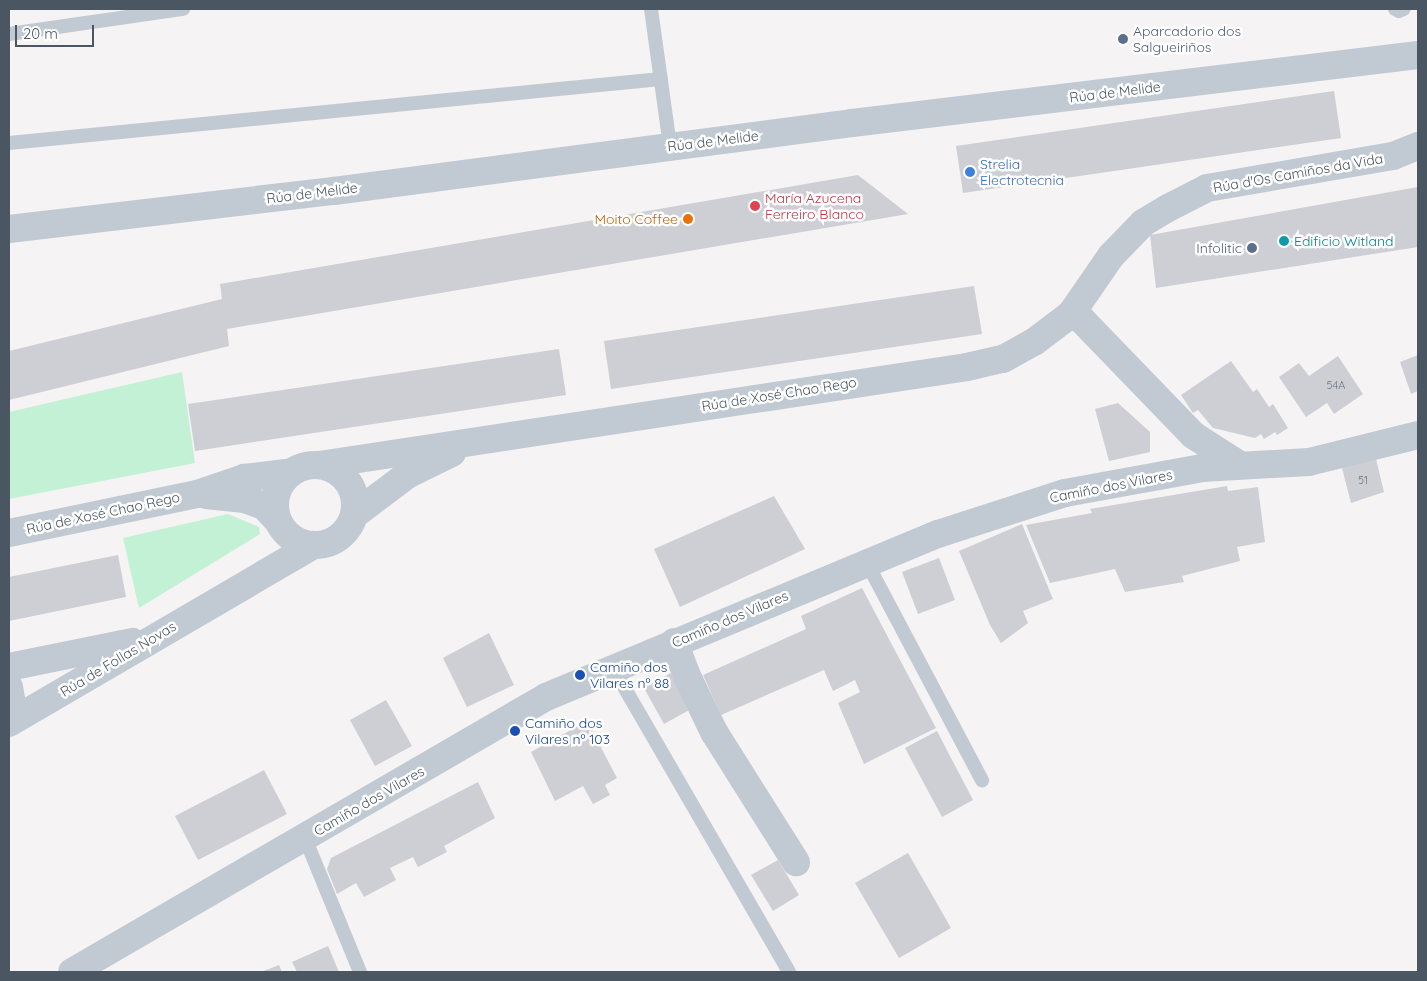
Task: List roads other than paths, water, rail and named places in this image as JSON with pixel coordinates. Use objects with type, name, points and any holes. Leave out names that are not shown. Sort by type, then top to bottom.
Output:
[{"type":"street","name":"Rúa de Melide","points":[[9,229],[334,191],[670,146],[1418,55]]},
{"type":"street","name":"Rúa d'Os Camiños da Vida","points":[[1071,314],[1112,256],[1143,223],[1207,188],[1393,156],[1418,146]]},
{"type":"street","points":[[1071,314],[1082,320],[1193,435],[1240,465]]},
{"type":"street","name":"Rúa de Xosé Chao Rego","points":[[319,465],[475,442],[605,420],[967,367],[1003,359],[1034,342],[1071,314]]},
{"type":"street","points":[[1193,435],[1202,468]]},
{"type":"street","name":"Camiño dos Vilares","points":[[72,972],[546,697],[867,562],[938,534],[1065,493],[1202,468],[1309,462],[1418,435]]},
{"type":"street","name":"Rúa de Xosé Chao Rego","points":[[354,515],[407,475],[475,442]]},
{"type":"street","points":[[309,465],[319,465],[340,473],[348,482],[354,492],[354,515],[348,528],[339,537],[327,544],[314,545],[302,543],[291,538],[280,524],[275,506],[276,493],[282,481],[292,472],[309,465]]},
{"type":"street","name":"Rúa de Xosé Chao Rego","points":[[9,533],[197,494],[244,478],[292,472]]},
{"type":"street","name":"Rúa de Xosé Chao Rego","points":[[197,494],[245,499],[264,506],[280,524]]},
{"type":"street","name":"Rúa de Follas Novas","points":[[227,594],[276,548],[280,524]]},
{"type":"street","name":"Rúa de Follas Novas","points":[[9,723],[227,594],[314,545]]},
{"type":"street","points":[[9,667],[153,638]]},
{"type":"street","points":[[674,642],[688,678],[714,732],[796,862]]},
{"type":"street","points":[[9,687],[12,704],[9,719]]},
{"type":"lane","points":[[9,34],[183,9]]},
{"type":"lane","points":[[651,9],[670,146]]},
{"type":"lane","points":[[1395,9],[1399,11],[1404,9]]},
{"type":"lane","points":[[9,143],[661,79]]},
{"type":"lane","points":[[867,562],[982,780]]},
{"type":"lane","points":[[613,668],[790,972]]},
{"type":"lane","points":[[305,838],[360,972]]},
{"type":"place","name":"Aparcadorio dos Salgueiriños","points":[[1123,39]]},
{"type":"place","name":"Strelia Electrotecnia","points":[[970,172]]},
{"type":"place","name":"María Azucena Ferreiro Blanco","points":[[755,206]]},
{"type":"place","name":"Moito Coffee","points":[[688,219]]},
{"type":"place","name":"Edificio Witland","points":[[1284,241]]},
{"type":"place","name":"Infolitic","points":[[1252,248]]},
{"type":"place","name":"Camiño dos Vilares nº 88","points":[[580,675]]},
{"type":"place","name":"Camiño dos Vilares nº 103","points":[[515,731]]}]
